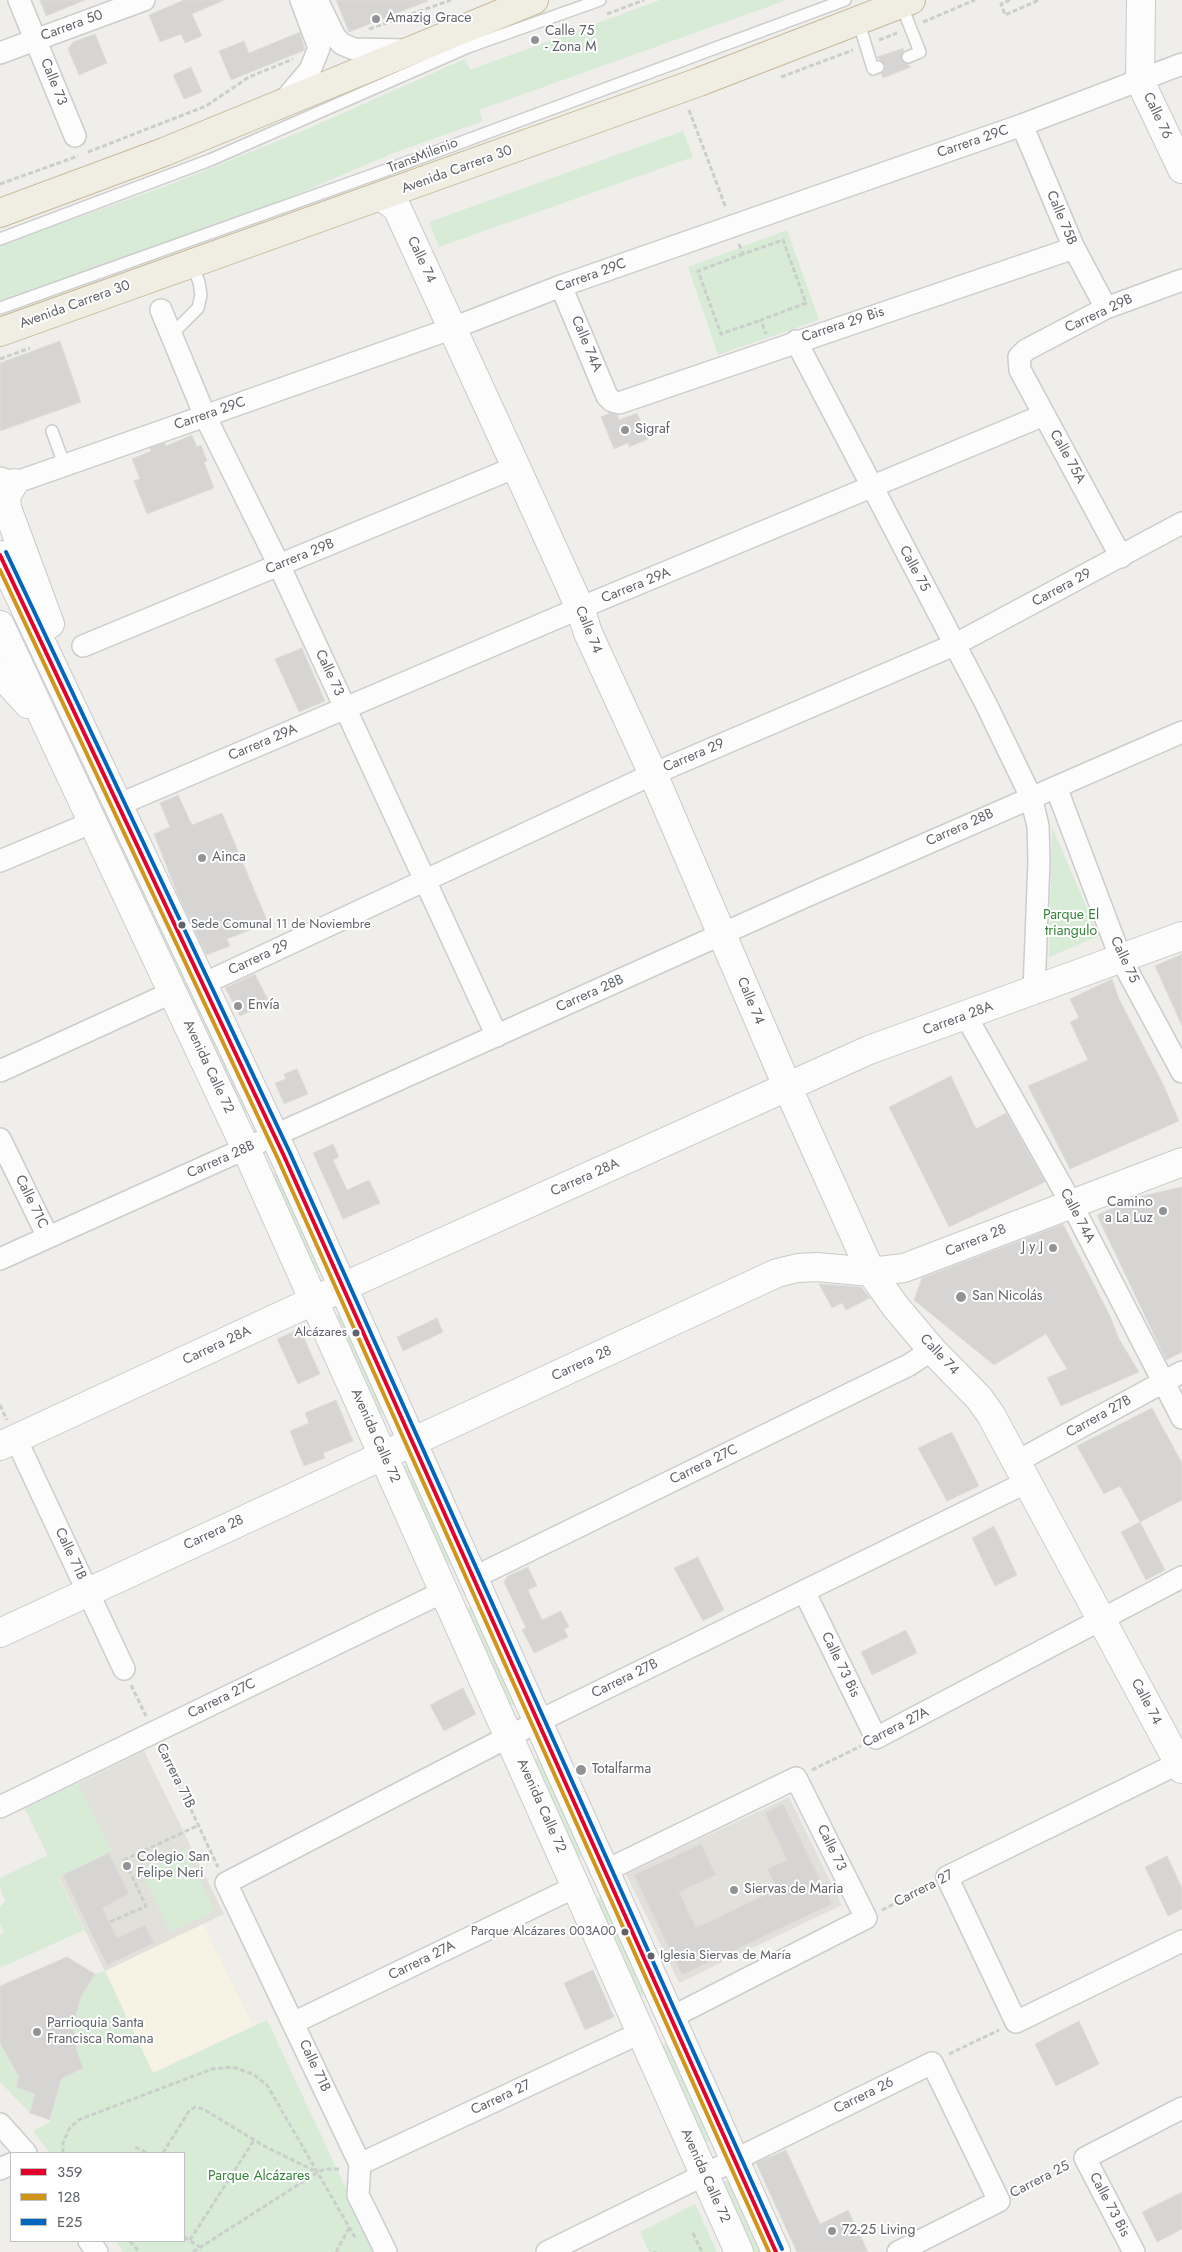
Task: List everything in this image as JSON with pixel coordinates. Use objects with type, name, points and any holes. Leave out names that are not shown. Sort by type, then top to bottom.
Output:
[{"type":"highway","points":[[0,213],[164,152],[408,50],[534,0]]},
{"type":"highway","name":"Avenida Carrera 30","points":[[0,332],[382,197],[699,82],[851,10],[906,2]]},
{"type":"street","name":"Calle 73","points":[[19,0],[76,136]]},
{"type":"street","name":"Carrera 50","points":[[0,53],[144,0]]},
{"type":"street","points":[[301,0],[328,44],[354,49],[408,50]]},
{"type":"street","points":[[283,102],[310,70],[328,44],[318,0]]},
{"type":"street","name":"Calle 76","points":[[1141,0],[1140,81],[1182,169]]},
{"type":"street","name":"Carrera 29C","points":[[7,480],[64,464],[205,416],[453,328],[562,286],[1022,125],[1182,64]]},
{"type":"street","name":"Calle 75B","points":[[1022,125],[1074,248],[1106,308]]},
{"type":"street","name":"Calle 74","points":[[382,197],[397,208],[453,328],[580,608],[588,633],[653,774],[787,1086],[871,1272],[895,1306],[932,1350],[979,1398],[991,1415],[1180,1766]]},
{"type":"street","name":"Carrera 29 Bis","points":[[612,401],[629,401],[796,341],[1074,248]]},
{"type":"street","name":"Carrera 29B","points":[[1019,356],[1026,350],[1106,308],[1182,280]]},
{"type":"street","name":"Calle 74A","points":[[562,286],[607,396],[612,401]]},
{"type":"street","name":"Calle 73","points":[[161,310],[205,416],[279,565],[497,1036]]},
{"type":"street","name":"Calle 75","points":[[796,341],[986,704],[1031,797],[1038,826],[1039,860],[1034,991]]},
{"type":"street","name":"Calle 75A","points":[[1019,356],[1020,370],[1121,557]]},
{"type":"street","name":"Carrera 29A","points":[[118,805],[580,608],[1044,415]]},
{"type":"street","name":"Carrera 29B","points":[[84,646],[516,468]]},
{"type":"street","points":[[7,480],[6,508],[60,656],[61,684]]},
{"type":"street","name":"Carrera 29","points":[[203,984],[653,774],[954,645],[1182,523]]},
{"type":"street","points":[[4,563],[275,1136],[475,1577],[670,2018],[776,2252]]},
{"type":"street","name":"Avenida Calle 72","points":[[0,625],[246,1149],[739,2252]]},
{"type":"street","points":[[0,673],[45,721]]},
{"type":"street","name":"Carrera 28B","points":[[0,1259],[721,934],[1182,732]]},
{"type":"street","name":"Calle 75","points":[[1056,787],[1121,959],[1182,1072]]},
{"type":"street","points":[[0,861],[93,822]]},
{"type":"street","name":"Carrera 28A","points":[[8,1443],[314,1300],[868,1050],[1182,936]]},
{"type":"street","points":[[0,1071],[173,992]]},
{"type":"street","name":"Calle 74A","points":[[966,1016],[1071,1203],[1182,1418]]},
{"type":"street","name":"Calle 71C","points":[[0,1139],[48,1237]]},
{"type":"street","name":"Carrera 28","points":[[0,1633],[777,1273],[798,1268],[817,1267],[871,1272],[904,1268],[930,1260],[1071,1203],[1182,1162]]},
{"type":"street","name":"Carrera 27C","points":[[475,1577],[909,1366],[932,1350]]},
{"type":"street","name":"Carrera 27B","points":[[226,1883],[539,1721],[804,1592],[1022,1472],[1163,1382],[1182,1372]]},
{"type":"street","name":"Calle 71B","points":[[8,1443],[88,1591],[124,1669]]},
{"type":"street","name":"Carrera 27A","points":[[876,1738],[1182,1577]]},
{"type":"street","name":"Carrera 27C","points":[[0,1807],[444,1591]]},
{"type":"street","name":"Calle 73 Bis","points":[[804,1592],[876,1738]]},
{"type":"street","name":"Carrera 27","points":[[947,1877],[1180,1766]]},
{"type":"street","name":"Calle 73","points":[[796,1778],[866,1918]]},
{"type":"street","points":[[605,1871],[796,1778]]},
{"type":"street","points":[[947,1877],[1016,2022],[1182,1941]]},
{"type":"street","name":"Calle 71B","points":[[226,1883],[360,2164],[358,2195],[386,2252]]},
{"type":"street","name":"Carrera 27A","points":[[293,2023],[577,1886]]},
{"type":"street","points":[[670,2018],[866,1918]]},
{"type":"street","name":"Carrera 27","points":[[360,2164],[642,2032]]},
{"type":"street","points":[[932,2062],[999,2201]]},
{"type":"street","name":"Carrera 26","points":[[547,2252],[932,2062]]},
{"type":"street","name":"Carrera 25","points":[[1084,2158],[1182,2108]]},
{"type":"street","points":[[0,2124],[25,2152]]},
{"type":"street","name":"Calle 73 Bis","points":[[1084,2158],[1134,2252]]},
{"type":"street","name":"Carrera 25","points":[[898,2252],[999,2201]]},
{"type":"lane","points":[[0,239],[210,160],[468,47],[600,0]]},
{"type":"lane","points":[[906,2],[920,52],[908,57]]},
{"type":"lane","points":[[851,10],[873,69],[878,67]]},
{"type":"lane","name":"TransMilenio","points":[[0,308],[373,174],[851,10]]},
{"type":"lane","points":[[171,335],[198,308],[201,295],[192,264]]},
{"type":"lane","points":[[52,431],[64,464]]},
{"type":"path","points":[[0,184],[206,106],[248,77],[328,44],[451,0]]},
{"type":"path","points":[[602,16],[644,0]]},
{"type":"path","points":[[1010,0],[1001,4],[1005,15],[1040,0]]},
{"type":"path","points":[[743,254],[698,271],[721,334],[761,320]]},
{"type":"path","name":"Carrera 71B","points":[[124,1669],[226,1883]]},
{"type":"path","name":"Carrera 27A","points":[[796,1778],[876,1738]]},
{"type":"path","points":[[110,1922],[146,1906],[124,1860],[198,1825]]},
{"type":"path","name":"Carrera 27","points":[[866,1918],[947,1877]]},
{"type":"path","points":[[932,2062],[1016,2022]]},
{"type":"path","points":[[63,2152],[63,2143],[69,2129],[78,2120],[212,2069],[232,2066],[253,2074],[267,2085],[358,2244]]},
{"type":"path","points":[[164,2152],[189,2111],[195,2108],[203,2109],[254,2140],[318,2172]]},
{"type":"path","points":[[190,2240],[254,2140]]},
{"type":"path","points":[[135,2146],[145,2152]]},
{"type":"path","name":"Carrera 25","points":[[999,2201],[1084,2158]]},
{"type":"path","points":[[193,2252],[318,2172],[325,2169],[351,2170],[360,2164]]},
{"type":"path","points":[[336,2252],[349,2227]]},
{"type":"path","points":[[694,2233],[702,2252]]},
{"type":"path","points":[[185,2237],[201,2247]]},
{"type":"path","points":[[131,2242],[139,2252]]},
{"type":"shaded area","name":"Colegio San Felipe Neri","points":[[144,1751],[224,1914],[105,1971],[25,1809]]},
{"type":"shaded area","name":"Siervas de Maria","points":[[789,1797],[842,1905],[679,1983],[626,1874]]},
{"type":"shaded area","points":[[203,1924],[253,2026],[153,2073],[105,1971]]},
{"type":"green space","points":[[660,0],[787,0],[479,110],[483,121],[391,154],[270,206],[0,300],[0,245],[164,187],[300,132],[465,59],[470,70]]},
{"type":"green space","points":[[683,131],[693,157],[439,247],[429,222]]},
{"type":"green space","points":[[787,230],[819,320],[718,355],[688,267]]},
{"type":"green space","points":[[71,730],[251,1110],[241,1115],[65,733]]},
{"type":"green space","name":"Parque El triangulo","points":[[1052,827],[1099,936],[1049,957]]},
{"type":"green space","points":[[280,1170],[325,1268],[313,1273],[268,1176]]},
{"type":"green space","points":[[344,1312],[389,1410],[377,1415],[333,1318]]},
{"type":"green space","points":[[412,1462],[456,1560],[444,1566],[400,1468]]},
{"type":"green space","points":[[475,1604],[520,1702],[508,1707],[464,1610]]},
{"type":"green space","points":[[543,1756],[587,1854],[575,1859],[531,1761]]},
{"type":"green space","points":[[78,1783],[112,1851],[58,1877],[84,1930],[0,1968],[0,1935],[4,1933],[0,1924],[0,1907],[5,1901],[0,1888],[0,1878],[48,1855],[25,1808]]},
{"type":"green space","points":[[185,1849],[215,1911],[170,1932],[140,1870]]},
{"type":"green space","points":[[604,1895],[648,1993],[636,1998],[592,1900]]},
{"type":"green space","name":"Parque Alcázares","points":[[105,1971],[153,2073],[267,2020],[376,2252],[124,2252],[117,2242],[185,2242],[185,2152],[49,2152],[33,2131],[50,2122],[61,2079],[83,2068],[77,2052],[73,2025],[81,1997],[95,1974]]},
{"type":"green space","points":[[671,2041],[715,2139],[703,2144],[659,2047]]},
{"type":"green space","points":[[0,2043],[19,2077],[16,2087],[35,2094],[30,2113],[0,2082]]},
{"type":"green space","points":[[731,2179],[764,2252],[750,2252],[719,2184]]},
{"type":"green space","points":[[695,2204],[717,2252],[649,2252],[640,2232]]},
{"type":"building","points":[[40,0],[85,0],[46,16]]},
{"type":"building","points":[[184,0],[224,0],[192,14],[202,36],[185,43],[181,34],[160,42],[149,15]]},
{"type":"building","points":[[336,0],[427,0],[428,1],[349,32]]},
{"type":"building","points":[[300,32],[305,50],[231,80],[219,51],[244,41],[249,53]]},
{"type":"building","points":[[95,34],[107,63],[79,75],[68,49],[73,42]]},
{"type":"building","points":[[904,48],[901,59],[911,67],[883,78],[881,74],[884,71],[885,65],[877,57]]},
{"type":"building","points":[[191,67],[202,92],[184,99],[173,75]]},
{"type":"building","points":[[60,341],[81,402],[0,431],[0,363]]},
{"type":"building","name":"Sigraf","points":[[610,413],[617,415],[619,420],[637,413],[648,439],[629,447],[628,443],[614,449],[601,417]]},
{"type":"building","points":[[192,435],[197,447],[201,445],[207,461],[204,462],[214,488],[147,514],[134,481],[140,479],[132,459],[151,451],[150,448],[165,443],[166,446]]},
{"type":"building","points":[[302,648],[325,701],[299,712],[275,659]]},
{"type":"building","name":"Ainca","points":[[178,795],[192,825],[222,813],[268,923],[227,939],[230,946],[206,955],[177,893],[154,834],[170,827],[160,803]]},
{"type":"building","points":[[1182,954],[1182,1026],[1155,966]]},
{"type":"building","points":[[255,974],[269,1002],[240,1016],[225,988]]},
{"type":"building","points":[[1112,979],[1119,999],[1163,1084],[1179,1121],[1070,1169],[1028,1086],[1088,1060],[1070,1022],[1079,1018],[1070,999]]},
{"type":"building","points":[[297,1069],[308,1094],[284,1104],[275,1083],[286,1079],[284,1074]]},
{"type":"building","points":[[951,1076],[976,1129],[1006,1113],[1045,1182],[949,1227],[889,1107]]},
{"type":"building","points":[[333,1144],[339,1157],[333,1160],[347,1190],[369,1180],[380,1203],[343,1219],[313,1153]]},
{"type":"building","points":[[1182,1187],[1182,1352],[1166,1360],[1097,1215],[1138,1197]]},
{"type":"building","points":[[1063,1224],[1110,1316],[1119,1339],[1139,1372],[1061,1406],[1047,1378],[1067,1369],[1046,1334],[994,1365],[914,1300],[922,1278]]},
{"type":"building","points":[[819,1284],[861,1287],[870,1298],[846,1310],[842,1303],[832,1308]]},
{"type":"building","points":[[437,1318],[443,1332],[403,1351],[397,1337]]},
{"type":"building","points":[[300,1329],[320,1374],[298,1384],[277,1339]]},
{"type":"building","points":[[336,1400],[353,1441],[323,1453],[325,1458],[304,1466],[290,1431],[309,1423],[305,1413]]},
{"type":"building","points":[[1152,1408],[1182,1463],[1182,1500],[1140,1522],[1120,1486],[1104,1494],[1077,1446]]},
{"type":"building","points":[[952,1432],[979,1486],[947,1501],[918,1448]]},
{"type":"building","points":[[1140,1522],[1165,1570],[1146,1580],[1121,1532]]},
{"type":"building","points":[[994,1526],[1017,1575],[995,1586],[972,1538]]},
{"type":"building","points":[[698,1557],[724,1610],[703,1621],[674,1568]]},
{"type":"building","points":[[528,1567],[537,1586],[528,1590],[542,1620],[561,1611],[569,1627],[564,1629],[568,1637],[534,1653],[522,1630],[526,1628],[504,1582],[508,1576]]},
{"type":"building","points":[[906,1630],[917,1653],[872,1675],[861,1652]]},
{"type":"building","points":[[463,1688],[476,1714],[444,1731],[430,1705]]},
{"type":"building","points":[[783,1804],[832,1904],[682,1975],[634,1875],[701,1844],[716,1875],[679,1892],[696,1928],[777,1889],[767,1869],[787,1860],[765,1813]]},
{"type":"building","points":[[109,1853],[129,1894],[102,1908],[117,1938],[145,1925],[154,1943],[107,1965],[63,1875]]},
{"type":"building","points":[[1167,1856],[1182,1888],[1182,1909],[1168,1916],[1145,1867]]},
{"type":"building","name":"Parrioquia Santa Francisca Romana","points":[[67,1957],[95,1974],[81,1997],[73,2025],[77,2052],[83,2068],[61,2079],[50,2120],[30,2113],[35,2094],[16,2087],[19,2077],[0,2043],[0,1986]]},
{"type":"building","points":[[593,1970],[614,2017],[585,2030],[564,1983]]},
{"type":"building","points":[[1079,2021],[1099,2064],[1056,2086],[1035,2044]]},
{"type":"building","points":[[786,2150],[820,2224],[848,2210],[868,2252],[797,2252],[756,2163]]},
{"type":"building","points":[[1182,2192],[1182,2229],[1157,2242],[1142,2212]]},
{"type":"transit line","name":"E25","points":[[6,552],[290,1153],[782,2249]]},
{"type":"transit line","name":"359","points":[[0,555],[284,1156],[776,2252]]},
{"type":"transit line","name":"128","points":[[0,570],[278,1159],[769,2252]]},
{"type":"place","name":"Amazig Grace","points":[[376,19]]},
{"type":"place","name":"Calle 75 - Zona M","points":[[535,40]]},
{"type":"place","name":"Sigraf","points":[[625,430]]},
{"type":"place","name":"Ainca","points":[[202,858]]},
{"type":"place","name":"Sede Comunal 11 de Noviembre","points":[[182,925]]},
{"type":"place","name":"Envía","points":[[238,1006]]},
{"type":"place","name":"Camino a La Luz","points":[[1163,1211]]},
{"type":"place","name":"J y J","points":[[1053,1248]]},
{"type":"place","name":"San Nicolás","points":[[961,1297]]},
{"type":"place","name":"Alcázares","points":[[356,1333]]},
{"type":"place","name":"Totalfarma","points":[[581,1770]]},
{"type":"place","name":"Colegio San Felipe Neri","points":[[127,1866]]},
{"type":"place","name":"Siervas de Maria","points":[[734,1890]]},
{"type":"place","name":"Parque Alcázares 003A00","points":[[625,1932]]},
{"type":"place","name":"Iglesia Siervas de María","points":[[651,1956]]},
{"type":"place","name":"Parrioquia Santa Francisca Romana","points":[[37,2032]]},
{"type":"place","name":"72-25 Living","points":[[832,2231]]}]
